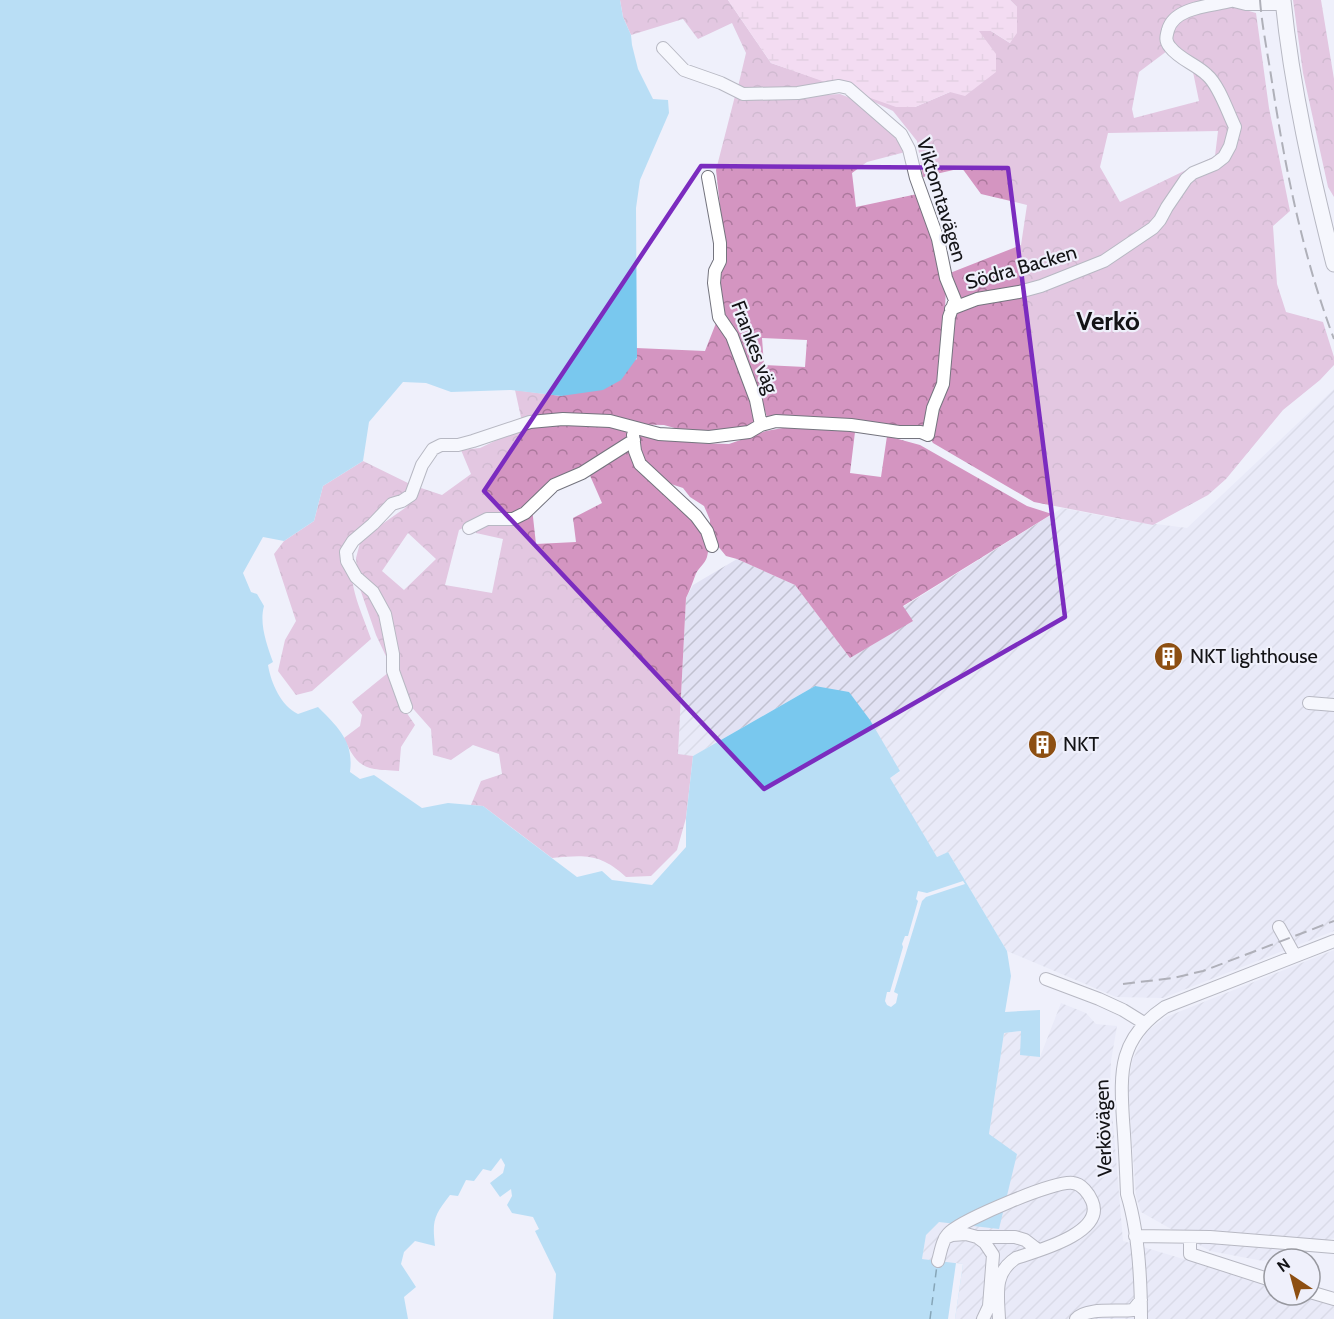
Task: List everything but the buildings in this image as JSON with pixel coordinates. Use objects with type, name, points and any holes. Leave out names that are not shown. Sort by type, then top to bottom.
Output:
[{"type":"main road","points":[[1283,2],[1298,101],[1329,220],[1334,264]]},
{"type":"street","points":[[1230,0],[1246,4],[1283,2]]},
{"type":"street","name":"Södra Backen","points":[[951,309],[977,299],[1041,286],[1058,277],[1104,261],[1153,228],[1185,179],[1224,157],[1235,128],[1212,81],[1207,74],[1182,58],[1170,47],[1166,39],[1170,24],[1181,13],[1230,0]]},
{"type":"street","name":"Viktomtavägen","points":[[663,48],[684,70],[721,83],[743,94],[798,93],[839,86],[848,88],[878,113],[901,134],[909,149],[916,178],[938,240],[946,278],[955,300],[949,316],[943,384],[933,408],[928,435],[921,432],[899,432],[851,425],[805,422],[776,421],[761,425]]},
{"type":"street","name":"Frankes väg","points":[[708,177],[720,243],[720,261],[715,272],[714,283],[719,317],[732,336],[756,400],[761,425]]},
{"type":"street","points":[[406,707],[393,671],[393,654],[385,614],[373,592],[356,577],[347,561],[346,552],[353,541],[374,524],[392,504],[411,495],[429,454],[441,445],[458,445],[530,422],[563,418],[597,419],[633,434],[709,437],[749,432],[761,425]]},
{"type":"street","points":[[469,528],[487,519],[513,519],[525,513],[554,485],[582,473],[633,434]]},
{"type":"street","points":[[633,434],[634,451],[640,464],[696,516],[707,531],[712,546]]},
{"type":"street","points":[[1310,703],[1334,705]]},
{"type":"street","points":[[1279,927],[1295,956]]},
{"type":"street","name":"Verkövägen","points":[[1141,1319],[1132,1208],[1127,1194],[1121,1076],[1130,1041],[1144,1023],[1165,1007],[1334,941]]},
{"type":"street","points":[[1046,979],[1117,1007],[1144,1023]]},
{"type":"street","points":[[938,1261],[944,1239],[958,1226],[1056,1185],[1074,1183],[1083,1188],[1094,1206],[1094,1217],[1075,1235],[1007,1264],[1001,1271],[999,1319]]},
{"type":"street","points":[[944,1239],[952,1235],[977,1238],[1015,1237],[1025,1240],[1038,1250]]},
{"type":"street","points":[[1135,1236],[1190,1237],[1334,1247]]},
{"type":"street","points":[[1190,1237],[1190,1254],[1262,1277]]},
{"type":"street","points":[[977,1238],[985,1243],[993,1255],[989,1306]]},
{"type":"street","points":[[983,1319],[999,1285]]},
{"type":"street","points":[[1076,1319],[1080,1314],[1088,1312],[1133,1310],[1141,1300]]},
{"type":"highlighted area","points":[[701,166],[1008,168],[1065,617],[764,789],[484,491]]},
{"type":"shaded area","points":[[1334,389],[1334,931],[1163,998],[1116,997],[1007,951],[948,852],[937,857],[889,778],[900,772],[815,686],[693,756],[678,755],[686,598],[693,585],[737,559],[795,585],[850,658],[912,621],[903,607],[1062,508],[1118,519],[1187,528]]},
{"type":"shaded area","points":[[1334,950],[1334,1238],[1306,1247],[1262,1247],[1262,1261],[1210,1251],[1141,1212],[1136,1196],[1128,1087],[1132,1061],[1146,1032],[1166,1017]]},
{"type":"shaded area","points":[[1061,1003],[1086,1013],[1096,1024],[1117,1026],[1111,1061],[1110,1087],[1123,1241],[1262,1282],[1262,1307],[1322,1307],[1322,1300],[1334,1304],[1334,1319],[955,1319],[963,1265],[922,1259],[926,1235],[939,1222],[989,1134],[1004,1033],[1021,1031],[1040,1057]]},
{"type":"green space","points":[[620,0],[728,0],[771,63],[839,86],[737,91],[746,53],[732,23],[698,39],[683,19],[631,35],[623,17]]},
{"type":"green space","points":[[728,0],[1010,0],[1017,7],[1017,33],[1010,43],[991,31],[979,31],[996,54],[996,72],[965,96],[950,92],[915,107],[896,107],[771,63]]},
{"type":"green space","points":[[1010,0],[1218,0],[1224,4],[1256,13],[1269,108],[1290,211],[1273,226],[1277,284],[1286,312],[1323,322],[1334,357],[1334,365],[1320,380],[1283,410],[1226,479],[1208,495],[1153,525],[1034,502],[933,443],[929,437],[946,393],[950,273],[1021,245],[1027,205],[981,194],[962,168],[923,177],[917,141],[893,111],[849,90],[915,107],[950,92],[979,31],[991,31],[1010,43],[1017,7]],"holes":[[[1167,51],[1193,72],[1199,101],[1134,118],[1132,109],[1139,72]],[[1218,131],[1215,156],[1120,202],[1100,167],[1108,133]]]},
{"type":"green space","points":[[1293,0],[1321,0],[1334,79],[1334,197],[1328,187],[1303,73]]},
{"type":"green space","points":[[840,94],[873,108],[903,129],[913,150],[867,162],[852,173],[856,207],[922,193],[946,287],[942,374],[939,391],[919,437],[768,420],[758,390],[721,312],[718,281],[724,242],[716,170],[735,96]],"holes":[[[762,338],[807,340],[805,367],[764,365]]]},
{"type":"green space","points":[[718,318],[744,371],[753,402],[754,427],[703,436],[664,425],[522,422],[515,390],[561,396],[637,359],[636,348],[705,351]]},
{"type":"green space","points":[[534,424],[608,425],[630,430],[631,438],[586,465],[556,479],[522,510],[511,516],[488,515],[459,530],[445,585],[492,593],[503,539],[476,533],[477,526],[484,523],[517,519],[532,508],[536,544],[576,542],[573,518],[602,503],[588,471],[632,444],[637,460],[648,474],[690,514],[701,527],[707,542],[707,557],[696,573],[686,598],[678,754],[693,756],[686,818],[677,850],[651,876],[626,877],[608,863],[592,857],[552,858],[483,806],[471,805],[481,781],[502,774],[499,754],[473,745],[451,760],[433,755],[431,729],[408,703],[376,635],[358,583],[356,558],[361,539],[405,508],[413,499],[418,487],[442,495],[471,474],[461,450],[480,448]],"holes":[[[408,533],[436,559],[404,590],[382,571]]]},
{"type":"green space","points":[[794,426],[855,432],[850,473],[881,477],[887,436],[920,445],[1027,506],[1052,514],[903,606],[913,621],[850,658],[795,585],[726,556],[717,545],[710,530],[710,520],[704,506],[690,497],[683,488],[665,482],[645,463],[639,451],[636,432],[665,433],[696,443],[729,444],[766,431]]},
{"type":"green space","points":[[363,461],[412,485],[401,505],[355,537],[352,552],[352,578],[357,601],[371,639],[312,691],[296,695],[278,671],[285,640],[296,621],[274,554],[284,541],[314,521],[323,486]]},
{"type":"green space","points":[[389,672],[402,706],[415,725],[401,747],[399,771],[378,770],[364,766],[349,749],[344,738],[360,726],[362,715],[352,702]]},
{"type":"water","points":[[0,0],[620,0],[623,17],[631,35],[638,69],[653,99],[668,100],[669,113],[640,180],[636,208],[637,358],[621,380],[603,390],[561,396],[511,390],[451,392],[426,383],[403,382],[369,422],[363,461],[323,486],[314,521],[284,541],[263,537],[243,573],[251,592],[257,594],[264,606],[263,627],[273,662],[268,665],[278,693],[287,706],[298,714],[318,707],[332,722],[343,736],[350,752],[350,772],[360,779],[374,775],[422,808],[448,803],[483,806],[577,877],[602,871],[612,880],[652,885],[686,847],[686,818],[693,756],[815,686],[849,692],[870,720],[900,771],[890,778],[937,857],[948,852],[1007,951],[1011,976],[1005,1012],[1040,1010],[1040,1057],[1020,1055],[1021,1031],[1004,1033],[989,1134],[1017,1154],[999,1229],[939,1222],[926,1235],[922,1259],[963,1264],[955,1319],[553,1319],[556,1274],[535,1231],[539,1229],[533,1217],[512,1213],[507,1205],[512,1196],[511,1189],[500,1197],[490,1183],[503,1173],[505,1165],[501,1158],[491,1171],[483,1169],[474,1181],[466,1180],[458,1196],[450,1195],[440,1208],[435,1219],[435,1246],[415,1241],[404,1252],[401,1264],[416,1287],[404,1297],[408,1319],[0,1319]]},
{"type":"pier","points":[[963,881],[965,884],[926,897],[922,901],[894,992],[898,994],[896,1003],[891,1007],[887,1005],[885,1001],[887,992],[890,992],[905,936],[908,936],[918,901],[916,899],[918,891],[927,893]]},
{"type":"pier","points":[[956,1263],[963,1264],[955,1319],[948,1319]]},
{"type":"ferry route","points":[[930,1319],[937,1265]]},
{"type":"railway","points":[[1260,0],[1277,114],[1296,212],[1313,276],[1334,339]]},
{"type":"railway","points":[[1123,984],[1173,978],[1203,971],[1334,921]]},
{"type":"place","name":"NKT lighthouse","points":[[1169,656]]},
{"type":"place","name":"NKT","points":[[1042,744]]},
{"type":"district","name":"Verkö","points":[[1108,321]]}]
